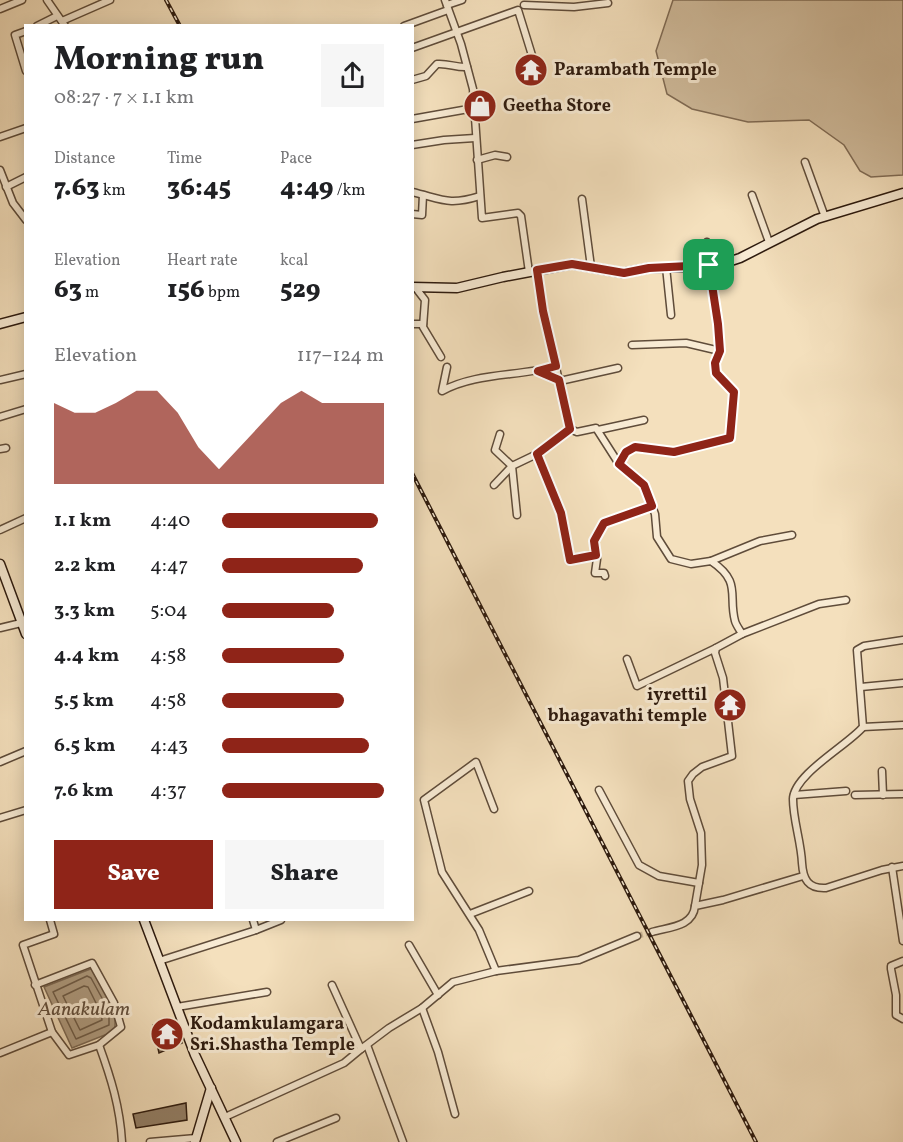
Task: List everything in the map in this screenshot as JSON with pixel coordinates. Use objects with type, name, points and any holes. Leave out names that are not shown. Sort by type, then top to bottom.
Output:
[{"type":"main road","points":[[414,287],[457,288],[572,264],[624,273],[666,267],[709,265],[740,258],[769,242],[825,217],[903,193]]},
{"type":"main road","points":[[0,324],[24,318]]},
{"type":"main road","points":[[0,564],[24,630]]},
{"type":"main road","points":[[144,921],[195,1055],[236,1142]]},
{"type":"main road","points":[[196,1140],[211,1088]]},
{"type":"street","points":[[0,9],[22,0]]},
{"type":"street","points":[[47,0],[61,21],[110,0]]},
{"type":"street","points":[[408,24],[462,0]]},
{"type":"street","points":[[414,47],[518,10],[523,2],[573,8],[609,3]]},
{"type":"street","points":[[447,5],[467,67],[474,108],[482,218],[518,213],[521,216],[570,429]]},
{"type":"street","points":[[518,10],[535,64]]},
{"type":"street","points":[[24,32],[15,35],[24,65]]},
{"type":"street","points":[[414,79],[426,76],[437,64],[447,63],[456,68],[467,67]]},
{"type":"street","points":[[414,119],[474,108]]},
{"type":"street","points":[[0,137],[24,129]]},
{"type":"street","points":[[414,146],[444,140],[475,138]]},
{"type":"street","points":[[477,160],[495,155],[507,157]]},
{"type":"street","points":[[805,162],[825,217]]},
{"type":"street","points":[[0,170],[6,187],[24,217]]},
{"type":"street","points":[[6,187],[24,178]]},
{"type":"street","points":[[414,193],[439,201],[462,201],[480,196]]},
{"type":"street","points":[[414,214],[422,214],[423,195]]},
{"type":"street","points":[[752,195],[769,242]]},
{"type":"street","points":[[582,198],[591,267]]},
{"type":"street","points":[[19,210],[24,207]]},
{"type":"street","points":[[619,464],[626,452],[635,447],[674,452],[730,438],[734,392],[716,373],[715,363],[720,351],[707,242]]},
{"type":"street","points":[[666,267],[671,315]]},
{"type":"street","points":[[414,287],[425,300],[423,324],[441,357]]},
{"type":"street","points":[[414,324],[423,324]]},
{"type":"street","points":[[632,345],[686,343],[720,351]]},
{"type":"street","points":[[447,367],[442,391],[474,379],[538,371],[556,366]]},
{"type":"street","points":[[538,371],[559,381],[618,369]]},
{"type":"street","points":[[0,380],[24,374]]},
{"type":"street","points":[[0,417],[24,410]]},
{"type":"street","points":[[598,430],[644,420]]},
{"type":"street","points":[[570,429],[577,432],[593,427],[598,430],[603,442],[619,464],[644,485],[652,506],[657,537],[671,559],[691,564],[711,561],[760,541],[792,536]]},
{"type":"street","points":[[494,485],[513,465],[537,454],[570,429]]},
{"type":"street","points":[[500,434],[495,450],[513,465],[517,515]]},
{"type":"street","points":[[537,454],[561,513],[570,560],[596,555]]},
{"type":"street","points":[[605,576],[604,573],[595,573],[594,541],[604,523],[652,506]]},
{"type":"street","points":[[0,530],[24,519]]},
{"type":"street","points":[[711,561],[722,568],[734,590],[735,621],[742,634]]},
{"type":"street","points":[[627,659],[637,686],[742,634],[819,604],[846,600]]},
{"type":"street","points":[[0,628],[21,623]]},
{"type":"street","points":[[903,640],[864,646],[857,650],[863,727],[855,737],[818,763],[794,795],[803,876],[809,884],[818,888],[826,888],[892,867],[903,866]]},
{"type":"street","points":[[652,932],[688,921],[693,916],[702,865],[701,833],[690,799],[688,781],[702,767],[732,756],[723,678],[715,653],[716,648]]},
{"type":"street","points":[[861,687],[903,683]]},
{"type":"street","points":[[863,727],[903,725]]},
{"type":"street","points":[[0,762],[24,752]]},
{"type":"street","points":[[494,809],[476,762],[424,800],[442,872],[479,930],[496,971]]},
{"type":"street","points":[[882,771],[883,795]]},
{"type":"street","points":[[598,790],[639,865],[659,876],[699,883]]},
{"type":"street","points":[[794,795],[846,791]]},
{"type":"street","points":[[855,795],[903,794]]},
{"type":"street","points":[[0,818],[24,811]]},
{"type":"street","points":[[892,867],[903,941]]},
{"type":"street","points":[[695,906],[803,876]]},
{"type":"street","points":[[470,914],[529,891]]},
{"type":"street","points":[[35,985],[92,963],[114,1003],[121,1027],[99,1045],[69,1055],[52,1032],[35,985],[23,945],[54,934],[50,921]]},
{"type":"street","points":[[253,921],[256,930]]},
{"type":"street","points":[[159,961],[278,921]]},
{"type":"street","points":[[225,1118],[334,1068],[422,1008],[453,982],[496,971],[579,960],[637,936]]},
{"type":"street","points":[[409,945],[438,995]]},
{"type":"street","points":[[903,962],[891,966],[896,995],[896,1015],[903,1019]]},
{"type":"street","points":[[332,985],[351,1030],[364,1047],[403,1142]]},
{"type":"street","points":[[177,1007],[267,992]]},
{"type":"street","points":[[422,1008],[455,1114]]},
{"type":"street","points":[[0,1053],[52,1032]]},
{"type":"street","points":[[99,1045],[114,1085],[122,1142]]},
{"type":"street","points":[[277,1142],[336,1118]]},
{"type":"street","points":[[150,1142],[196,1140]]},
{"type":"shaded area","points":[[673,0],[903,0],[903,175],[871,177],[860,171],[844,145],[809,120],[748,122],[692,109],[667,94],[656,51]]},
{"type":"water","name":"Aanakulam","points":[[93,968],[115,1009],[115,1031],[72,1048],[44,987]]},
{"type":"building","name":"Kodamkulamgara Sri.Shastha Temple","points":[[175,1021],[182,1043],[159,1053],[153,1025]]},
{"type":"building","points":[[186,1103],[187,1120],[136,1128],[133,1114]]},
{"type":"tunnel","points":[[637,936],[652,932]]},
{"type":"railway","points":[[166,0],[179,24]]},
{"type":"railway","points":[[414,477],[756,1142]]},
{"type":"place","name":"Parambath Temple","points":[[531,70]]},
{"type":"place","name":"Geetha Store","points":[[480,106]]},
{"type":"place","name":"iyrettil bhagavathi temple","points":[[730,705]]},
{"type":"place","name":"Kodamkulamgara Sri.Shastha Temple","points":[[167,1034]]},
{"type":"route","points":[[572,264],[624,273],[649,268],[709,265],[720,351],[715,363],[716,373],[734,392],[730,438],[674,452],[635,447],[626,452],[619,464],[629,475],[644,485],[652,506],[604,523],[594,541],[596,555],[570,560],[561,513],[537,454],[570,429],[559,380],[538,371],[556,366],[543,311],[537,270],[572,264]]}]
